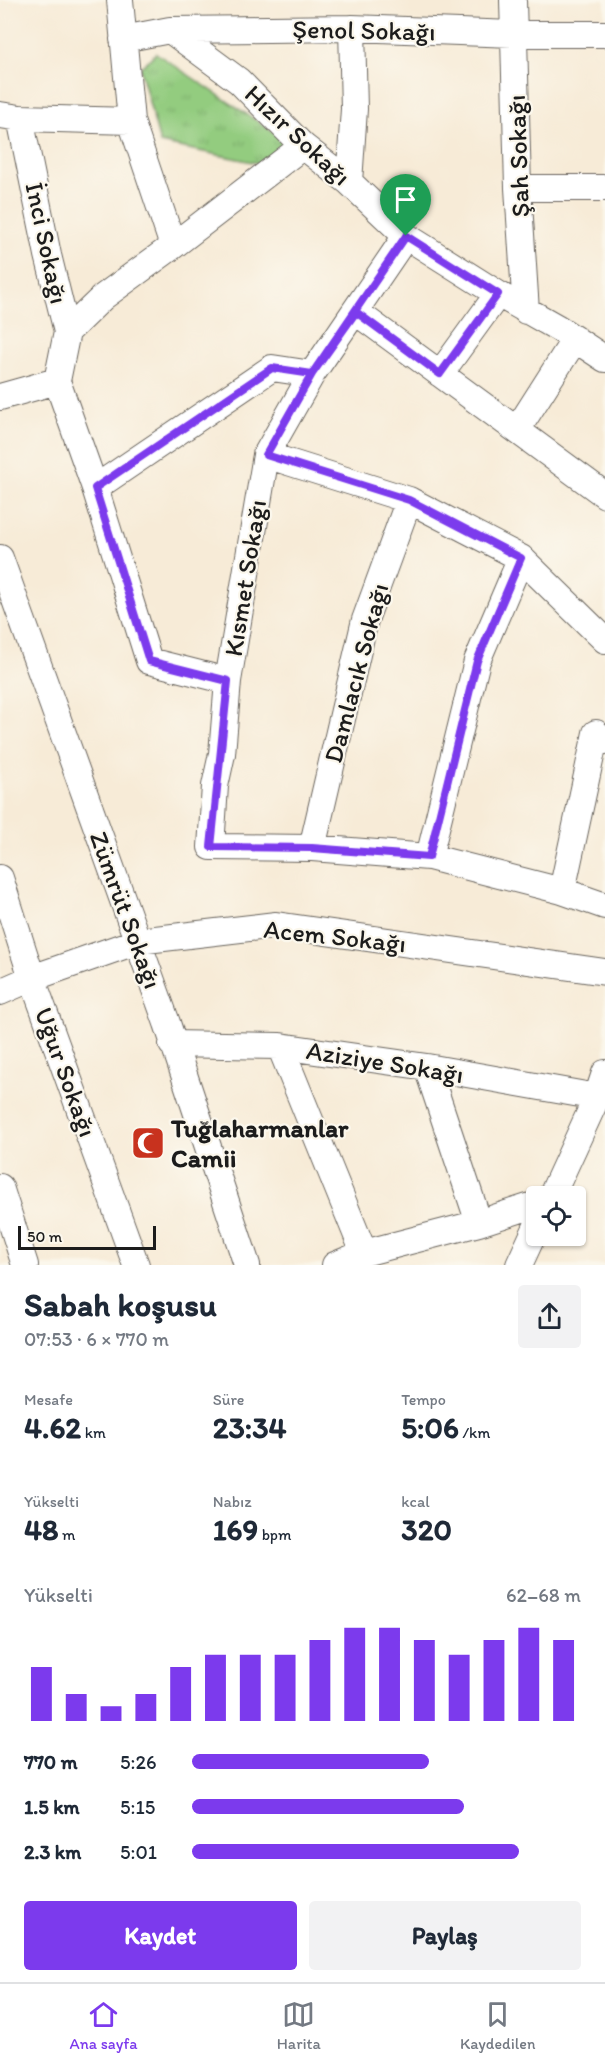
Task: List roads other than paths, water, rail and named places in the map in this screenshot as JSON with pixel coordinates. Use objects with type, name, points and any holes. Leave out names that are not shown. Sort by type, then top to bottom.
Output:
[{"type":"street","points":[[120,0],[131,121],[173,246]]},
{"type":"street","name":"Şah Sokağı","points":[[513,0],[518,188],[526,311]]},
{"type":"street","points":[[349,182],[354,109],[352,28]]},
{"type":"street","name":"Şenol Sokağı","points":[[123,39],[170,30],[352,28],[513,34],[605,34]]},
{"type":"street","name":"Hızır Sokağı","points":[[170,30],[239,81],[303,146],[349,182],[406,236],[605,359]]},
{"type":"street","points":[[10,117],[131,121]]},
{"type":"street","name":"İnci Sokağı","points":[[10,117],[67,333]]},
{"type":"street","points":[[228,681],[149,661],[95,488],[57,381],[67,333],[103,297],[303,146]]},
{"type":"street","points":[[518,188],[605,188]]},
{"type":"street","name":"Kısmet Sokağı","points":[[406,236],[312,374],[266,455],[228,681],[211,847],[312,848],[429,857],[562,891],[605,906]]},
{"type":"street","points":[[440,374],[498,294]]},
{"type":"street","points":[[356,312],[604,494]]},
{"type":"street","points":[[517,430],[575,339]]},
{"type":"street","points":[[95,488],[272,368],[312,374]]},
{"type":"street","points":[[0,397],[57,381]]},
{"type":"street","points":[[266,455],[409,500],[521,558],[605,640]]},
{"type":"street","name":"Damlacık Sokağı","points":[[312,848],[365,621],[409,500]]},
{"type":"street","name":"Zümrüt Sokağı","points":[[0,558],[138,942],[247,1265]]},
{"type":"street","points":[[429,857],[477,661],[521,558]]},
{"type":"street","points":[[562,891],[596,733],[605,741]]},
{"type":"street","name":"Uğur Sokağı","points":[[0,878],[32,978],[136,1265]]},
{"type":"street","name":"Acem Sokağı","points":[[0,992],[32,978],[138,942],[276,925],[605,972]]},
{"type":"street","name":"Aziziye Sokağı","points":[[172,1044],[280,1046],[427,1067],[597,1097]]},
{"type":"street","points":[[280,1046],[364,1253]]},
{"type":"street","points":[[427,1067],[479,1223]]},
{"type":"street","points":[[556,1186],[597,1097],[605,1073]]},
{"type":"street","points":[[0,1187],[25,1265]]},
{"type":"street","points":[[335,1265],[364,1253],[479,1223],[526,1208]]},
{"type":"street","points":[[519,1265],[528,1246]]},
{"type":"place","name":"Tuğlaharmanlar Camii","points":[[148,1143]]}]
